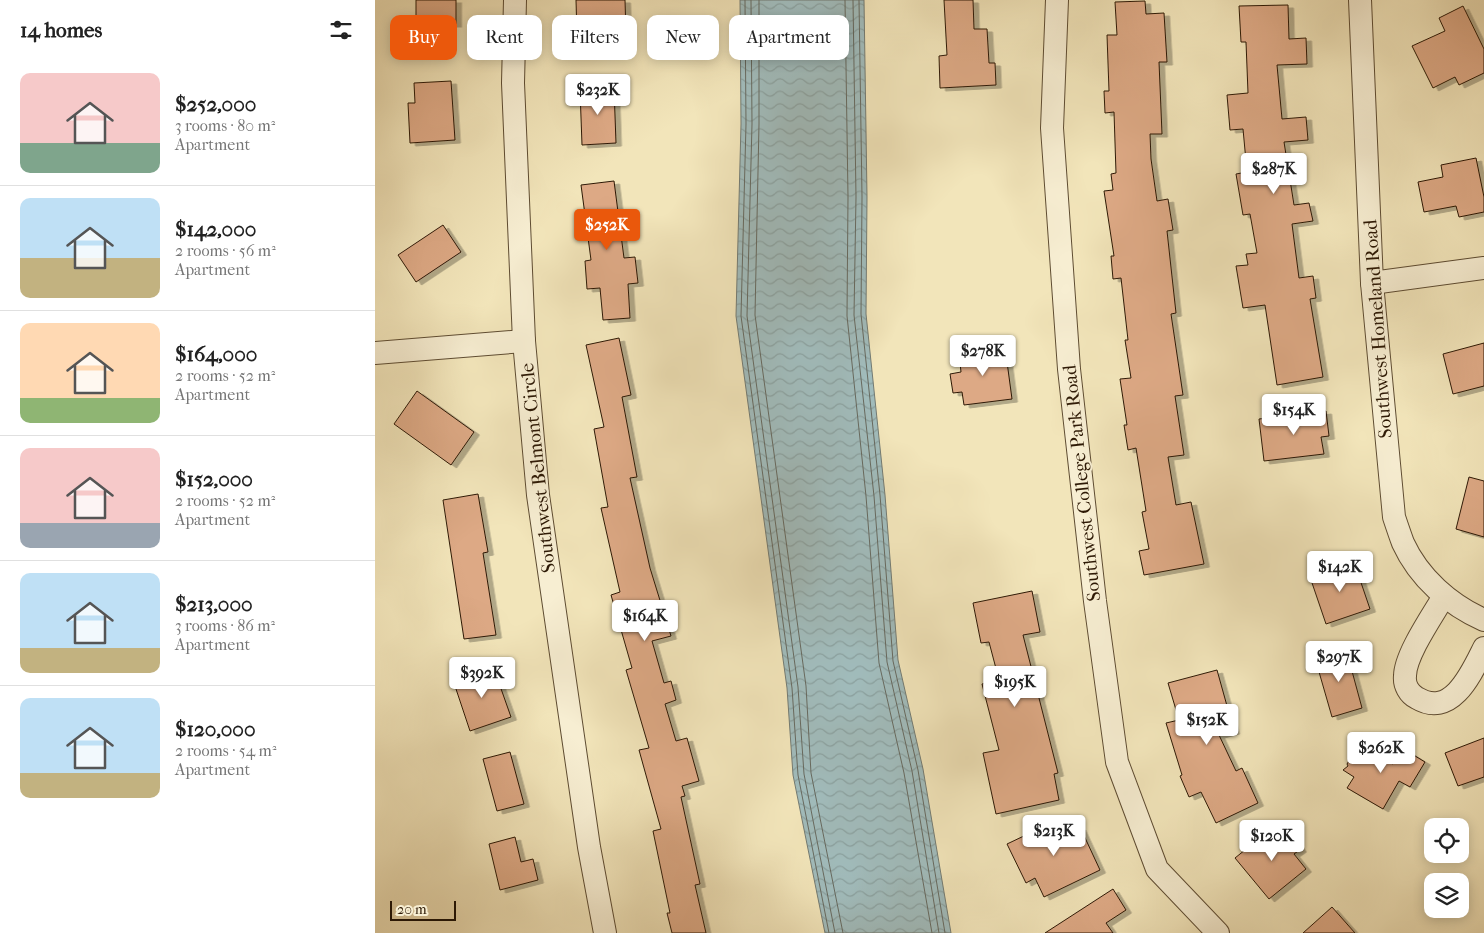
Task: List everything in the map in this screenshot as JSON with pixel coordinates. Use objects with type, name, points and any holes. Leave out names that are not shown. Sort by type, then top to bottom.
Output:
[{"type":"street","name":"Southwest Belmont Circle","points":[[515,0],[513,83],[525,342],[538,495],[589,847],[605,933]]},
{"type":"street","name":"Southwest College Park Road","points":[[1057,0],[1052,128],[1069,369],[1095,601],[1117,762],[1157,869],[1218,933]]},
{"type":"street","name":"Southwest Homeland Road","points":[[1361,0],[1372,283],[1394,517],[1404,544],[1425,576],[1444,596],[1470,614],[1484,620]]},
{"type":"street","points":[[1372,283],[1484,268]]},
{"type":"street","points":[[375,353],[525,342]]},
{"type":"street","points":[[1444,596],[1417,642],[1407,665],[1405,676],[1407,688],[1414,697],[1422,701],[1433,704],[1443,701],[1463,688],[1484,648]]},
{"type":"water","points":[[740,0],[864,0],[867,197],[866,314],[885,495],[898,660],[923,769],[951,933],[825,933],[793,775],[787,688],[736,316],[741,124],[740,60],[849,60],[849,15],[740,15]]},
{"type":"building","points":[[416,0],[456,0],[456,15],[416,15]]},
{"type":"building","points":[[576,0],[625,0],[625,15],[576,15]]},
{"type":"building","points":[[944,0],[973,0],[974,29],[987,29],[989,63],[995,63],[996,85],[940,88],[939,56],[947,55]]},
{"type":"building","points":[[1145,1],[1146,14],[1164,13],[1167,62],[1159,62],[1162,134],[1150,134],[1151,159],[1157,201],[1168,199],[1173,230],[1167,231],[1176,313],[1171,314],[1183,395],[1175,396],[1184,455],[1168,457],[1176,505],[1191,502],[1204,564],[1144,575],[1139,551],[1149,549],[1142,512],[1146,511],[1136,448],[1128,450],[1124,425],[1127,425],[1120,379],[1131,378],[1125,340],[1128,340],[1121,278],[1113,279],[1111,256],[1114,256],[1104,191],[1113,190],[1111,174],[1116,173],[1114,112],[1105,113],[1104,91],[1109,91],[1107,35],[1117,35],[1115,2]]},
{"type":"building","points":[[1288,5],[1289,39],[1306,38],[1307,64],[1277,65],[1282,119],[1306,117],[1308,140],[1284,142],[1294,205],[1309,203],[1313,221],[1292,224],[1299,278],[1313,276],[1316,298],[1310,299],[1323,377],[1277,385],[1265,305],[1243,308],[1236,266],[1248,265],[1246,254],[1257,253],[1250,214],[1243,215],[1236,174],[1247,172],[1243,129],[1230,130],[1227,95],[1248,93],[1246,42],[1241,42],[1239,6]]},
{"type":"building","points":[[1463,6],[1484,49],[1484,73],[1459,85],[1455,77],[1433,88],[1412,46],[1445,31],[1439,18]]},
{"type":"building","points":[[451,81],[455,140],[410,143],[408,103],[415,103],[414,83]]},
{"type":"building","points":[[614,88],[616,143],[582,145],[580,90]]},
{"type":"building","points":[[1476,158],[1484,197],[1484,212],[1459,217],[1456,206],[1424,212],[1418,182],[1443,177],[1441,165]]},
{"type":"building","points":[[614,181],[624,258],[635,257],[638,283],[628,284],[630,318],[603,320],[600,288],[587,289],[585,261],[591,260],[581,185]]},
{"type":"building","points":[[443,225],[461,252],[416,282],[398,255]]},
{"type":"building","points":[[619,338],[631,395],[622,397],[637,477],[630,478],[650,568],[671,636],[652,641],[664,683],[671,681],[676,700],[665,704],[676,741],[687,738],[699,781],[682,786],[685,796],[681,797],[700,884],[695,885],[706,933],[672,933],[667,913],[670,913],[653,831],[661,829],[639,750],[649,748],[626,670],[632,668],[611,595],[620,592],[601,508],[608,507],[594,429],[604,427],[586,345]]},
{"type":"building","points":[[1484,343],[1484,386],[1453,394],[1443,354]]},
{"type":"building","points":[[1005,347],[1012,399],[964,405],[962,392],[953,393],[950,374],[961,372],[959,353]]},
{"type":"building","points":[[417,391],[474,432],[451,465],[394,424]]},
{"type":"building","points":[[1326,411],[1329,436],[1321,437],[1324,454],[1264,461],[1259,419]]},
{"type":"building","points":[[1469,477],[1484,481],[1484,537],[1456,529]]},
{"type":"building","points":[[478,494],[488,552],[483,553],[496,635],[464,639],[443,500]]},
{"type":"building","points":[[1354,562],[1370,609],[1326,624],[1310,577]]},
{"type":"building","points":[[1032,591],[1040,632],[1023,635],[1058,773],[1054,774],[1059,800],[996,814],[983,753],[999,750],[982,684],[999,680],[989,642],[981,643],[973,603]]},
{"type":"building","points":[[1346,649],[1362,708],[1332,717],[1315,658]]},
{"type":"building","points":[[493,666],[511,717],[470,731],[453,680]]},
{"type":"building","points":[[1217,670],[1234,731],[1219,735],[1236,771],[1242,768],[1258,803],[1216,823],[1201,792],[1189,797],[1180,776],[1182,775],[1166,723],[1179,720],[1168,683]]},
{"type":"building","points":[[1484,738],[1484,777],[1458,786],[1445,753]]},
{"type":"building","points":[[1360,744],[1393,764],[1402,748],[1425,762],[1410,787],[1399,781],[1383,809],[1347,788],[1354,777],[1343,770],[1348,766],[1347,764]]},
{"type":"building","points":[[510,752],[524,804],[497,811],[483,759]]},
{"type":"building","points":[[1064,817],[1071,832],[1080,827],[1100,870],[1044,897],[1035,878],[1026,883],[1007,844]]},
{"type":"building","points":[[1271,829],[1278,837],[1286,830],[1301,849],[1294,854],[1306,869],[1269,899],[1235,858]]},
{"type":"building","points":[[515,837],[521,862],[533,859],[538,880],[500,890],[489,844]]},
{"type":"building","points":[[1113,889],[1126,910],[1106,923],[1113,933],[1045,933]]},
{"type":"building","points":[[1332,907],[1355,933],[1303,933]]}]
